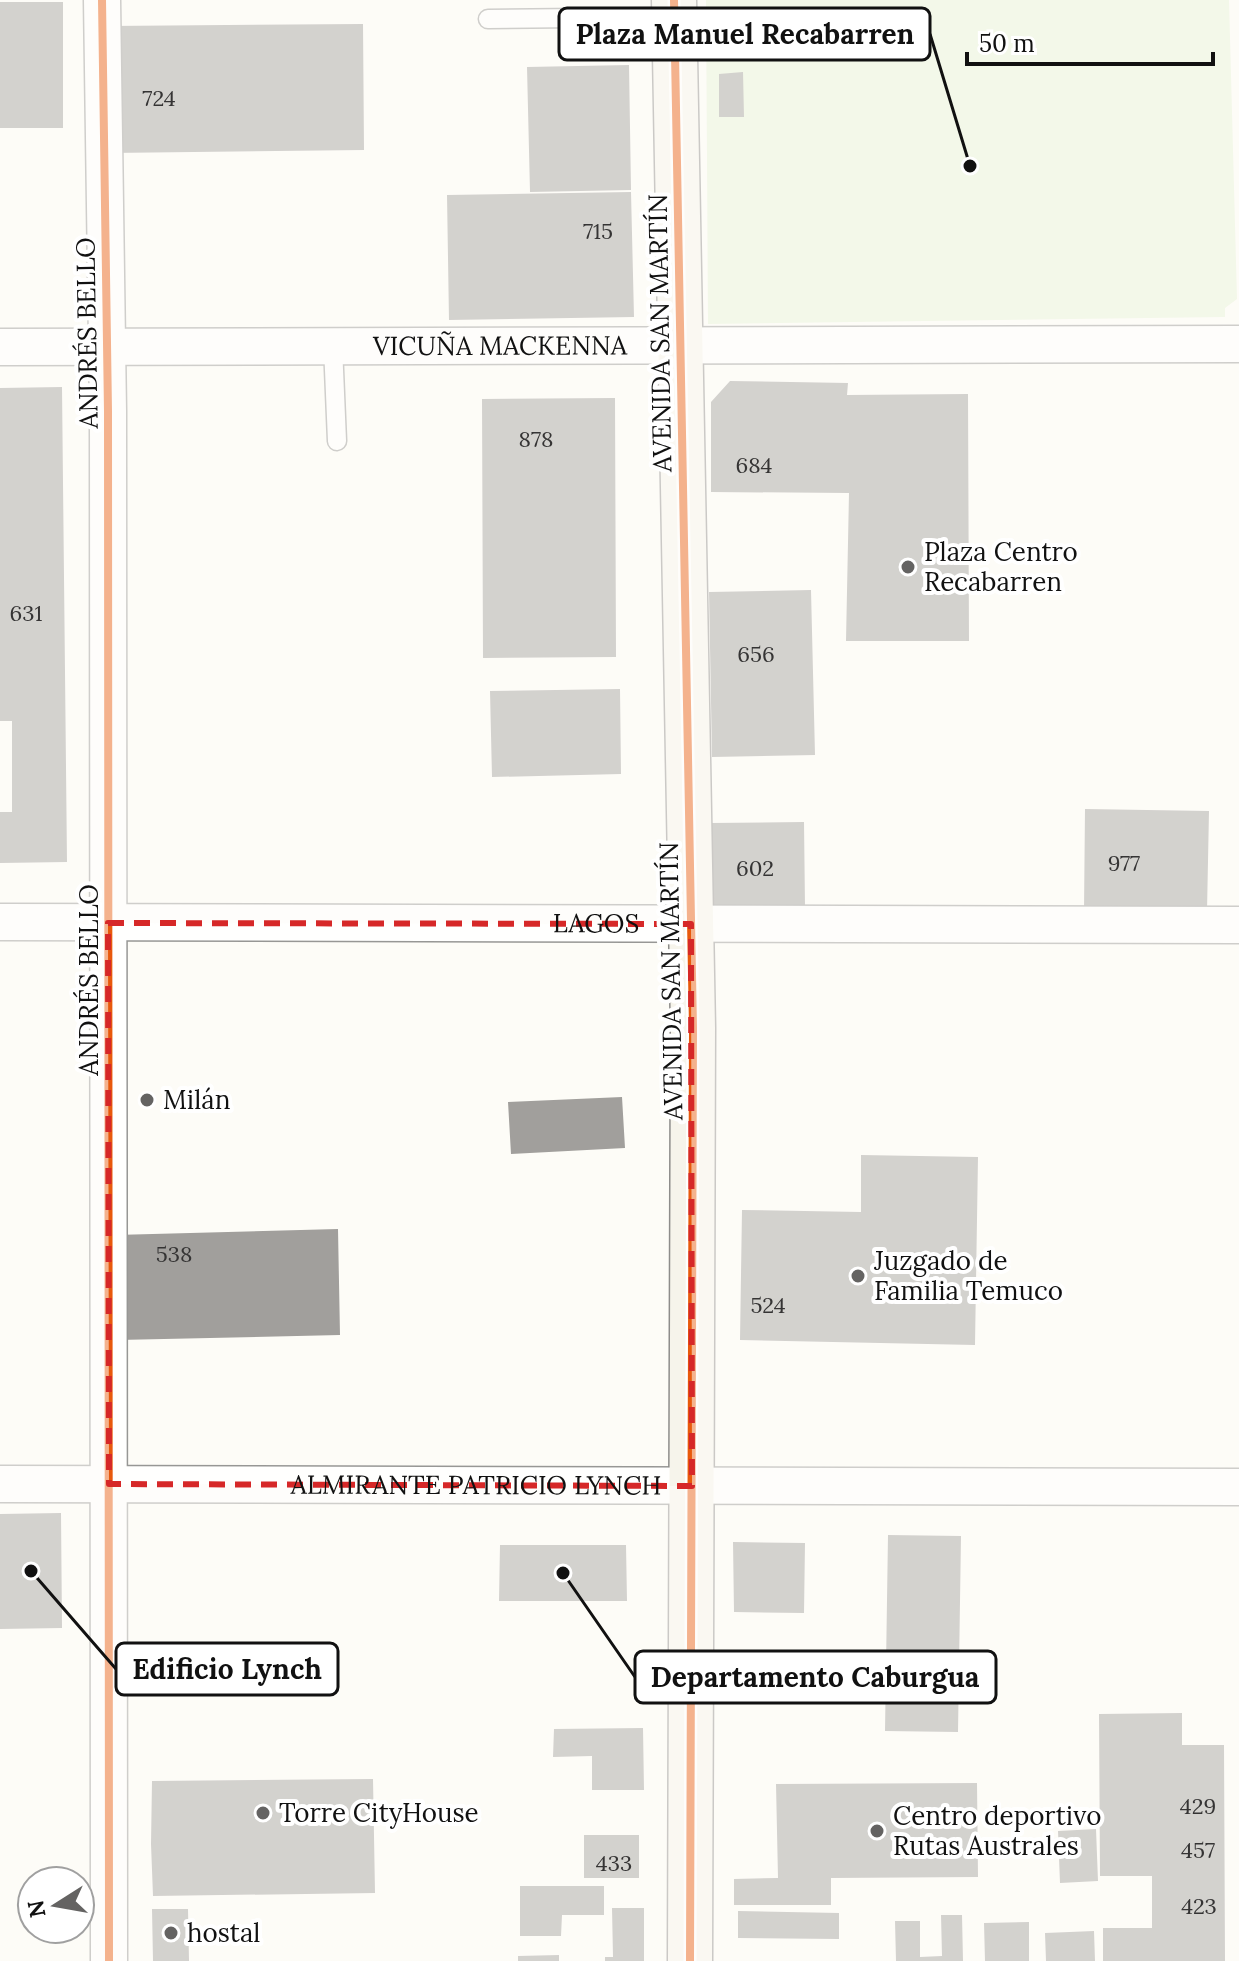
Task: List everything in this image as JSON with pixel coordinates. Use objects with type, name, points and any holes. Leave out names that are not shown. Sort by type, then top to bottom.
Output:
[{"type":"main road","name":"AVENIDA SAN MARTÍN","points":[[674,8],[693,1028],[690,1961]]},
{"type":"street","name":"ANDRÉS BELLO","points":[[102,0],[108,347],[109,1961]]},
{"type":"street","name":"VICUÑA MACKENNA","points":[[0,347],[1239,344]]},
{"type":"street","name":"LAGOS","points":[[0,922],[1239,925]]},
{"type":"street","name":"ALMIRANTE PATRICIO LYNCH","points":[[0,1484],[1239,1487]]},
{"type":"lane","points":[[488,19],[674,8]]},
{"type":"lane","points":[[333,346],[337,441]]},
{"type":"highlighted area","points":[[108,923],[691,924],[692,1486],[109,1484]]},
{"type":"green space","points":[[706,0],[1229,0],[1237,299],[1225,308],[1225,317],[708,324]]},
{"type":"building","points":[[0,2],[63,2],[63,128],[0,128]]},
{"type":"building","points":[[363,24],[364,150],[110,153],[109,26]]},
{"type":"building","points":[[629,65],[631,190],[530,192],[527,67]]},
{"type":"building","points":[[743,72],[744,117],[719,117],[719,74]]},
{"type":"building","points":[[631,192],[634,317],[449,320],[447,195]]},
{"type":"building","name":"Plaza Centro Recabarren","points":[[730,381],[848,383],[847,395],[968,394],[969,641],[846,641],[849,493],[711,492],[711,402]]},
{"type":"building","points":[[62,387],[67,862],[0,863],[0,812],[12,812],[12,721],[0,721],[0,388]]},
{"type":"building","points":[[615,398],[616,657],[483,658],[482,399]]},
{"type":"building","points":[[811,590],[815,755],[712,757],[709,592]]},
{"type":"building","points":[[620,689],[621,774],[492,777],[490,691]]},
{"type":"building","points":[[1085,809],[1209,811],[1207,911],[1084,910]]},
{"type":"building","points":[[804,822],[805,907],[711,909],[710,823]]},
{"type":"building","points":[[622,1097],[625,1148],[511,1154],[508,1102]]},
{"type":"building","name":"Juzgado de Familia Temuco","points":[[861,1155],[978,1157],[975,1345],[740,1340],[742,1210],[861,1212]]},
{"type":"building","points":[[338,1229],[340,1335],[118,1340],[115,1235]]},
{"type":"building","points":[[61,1513],[62,1628],[0,1629],[0,1514]]},
{"type":"building","points":[[888,1535],[961,1536],[958,1732],[885,1731]]},
{"type":"building","points":[[733,1542],[805,1543],[804,1613],[734,1612]]},
{"type":"building","points":[[500,1545],[626,1545],[627,1601],[499,1601]]},
{"type":"building","points":[[1182,1713],[1182,1745],[1224,1745],[1225,1961],[1103,1961],[1103,1928],[1152,1928],[1152,1876],[1100,1876],[1099,1714]]},
{"type":"building","points":[[643,1728],[644,1790],[592,1790],[592,1756],[553,1757],[554,1729]]},
{"type":"building","name":"Torre CityHouse","points":[[373,1779],[375,1893],[153,1896],[152,1781]]},
{"type":"building","name":"Centro deportivo Rutas Australes","points":[[977,1783],[978,1877],[831,1878],[831,1905],[734,1905],[734,1879],[778,1878],[776,1784]]},
{"type":"building","points":[[1096,1829],[1098,1881],[1060,1883],[1058,1831]]},
{"type":"building","points":[[584,1835],[639,1835],[639,1878],[584,1878]]},
{"type":"building","points":[[520,1886],[604,1886],[604,1915],[562,1915],[561,1936],[520,1936]]},
{"type":"building","points":[[612,1908],[644,1908],[644,1961],[605,1961],[605,1957],[613,1957]]},
{"type":"building","name":"hostal","points":[[152,1909],[188,1909],[189,1961],[153,1961]]},
{"type":"building","points":[[738,1911],[839,1913],[839,1939],[738,1938]]},
{"type":"building","points":[[941,1915],[962,1915],[963,1961],[896,1961],[895,1921],[920,1921],[920,1957],[942,1956]]},
{"type":"building","points":[[1029,1922],[1029,1961],[985,1961],[984,1923]]},
{"type":"building","points":[[1094,1931],[1095,1961],[1046,1961],[1045,1933]]},
{"type":"building","points":[[559,1955],[559,1961],[518,1961],[518,1956]]},
{"type":"cycle path","points":[[102,0],[108,411],[109,1961]]},
{"type":"cycle path","points":[[674,0],[693,1028],[690,1961]]},
{"type":"place","name":"Plaza Manuel Recabarren","points":[[970,166]]},
{"type":"place","name":"Plaza Centro Recabarren","points":[[908,567]]},
{"type":"place","name":"Milán","points":[[147,1100]]},
{"type":"place","name":"Juzgado de Familia Temuco","points":[[858,1276]]},
{"type":"place","name":"Edificio Lynch","points":[[31,1571]]},
{"type":"place","name":"Departamento Caburgua","points":[[563,1573]]},
{"type":"place","name":"Torre CityHouse","points":[[263,1813]]},
{"type":"place","name":"Centro deportivo Rutas Australes","points":[[877,1831]]},
{"type":"place","name":"hostal","points":[[171,1933]]}]
